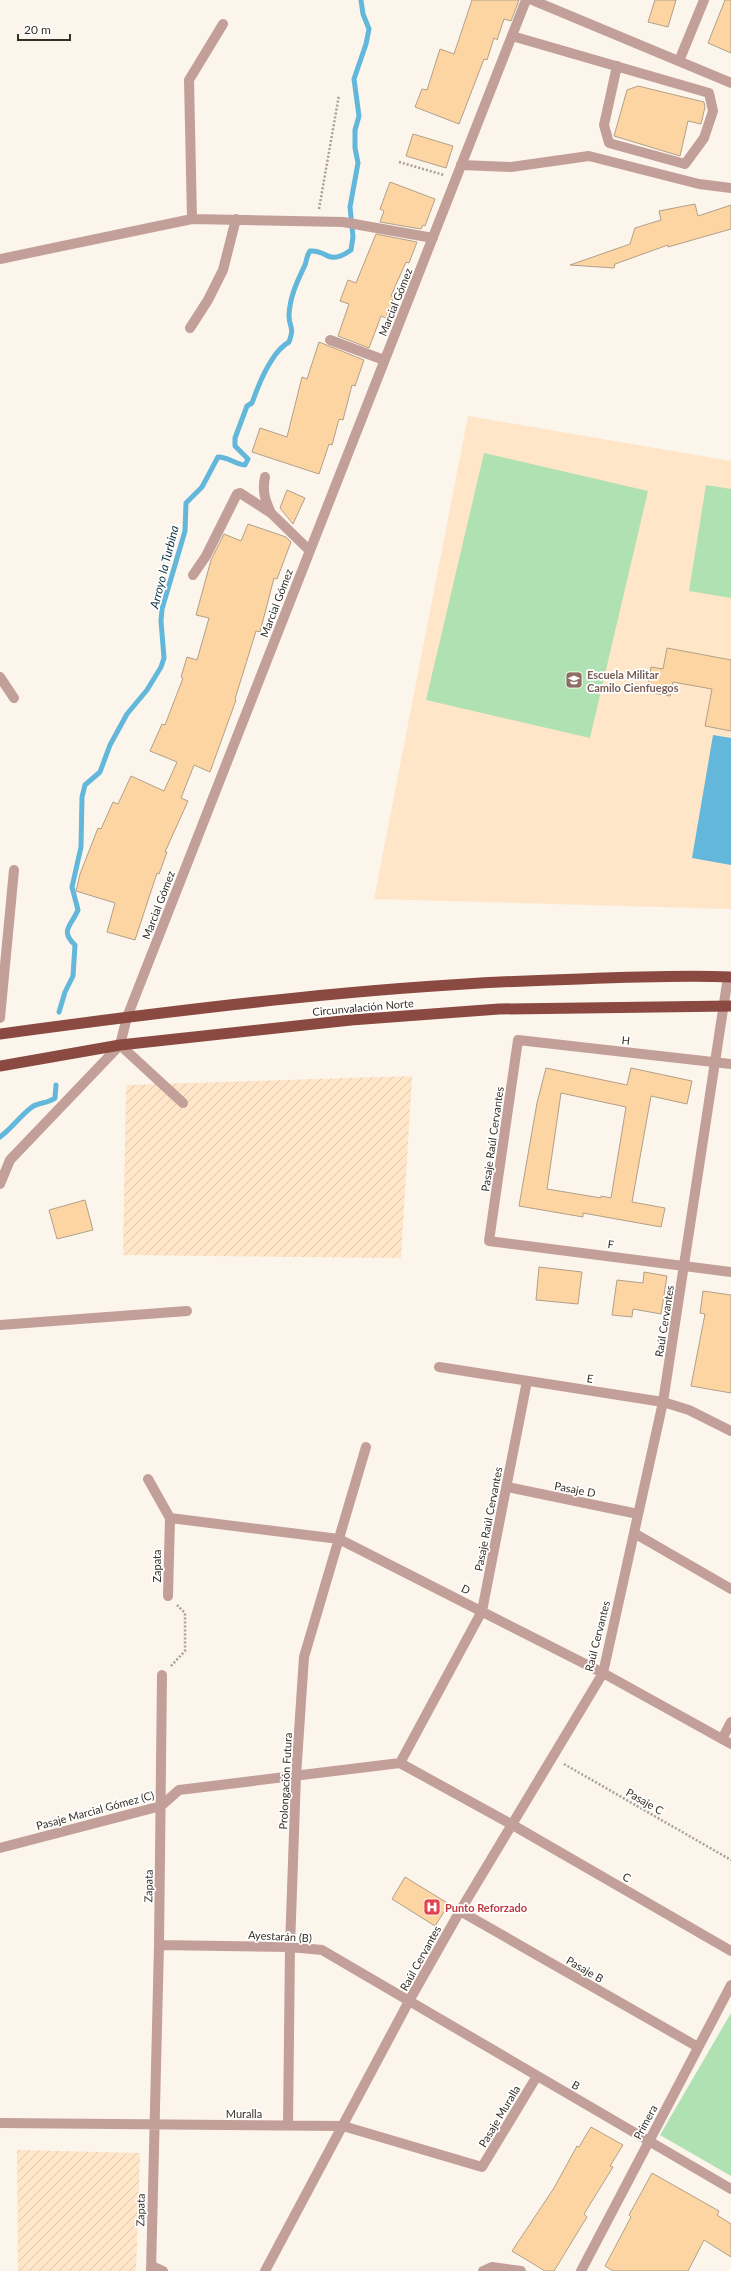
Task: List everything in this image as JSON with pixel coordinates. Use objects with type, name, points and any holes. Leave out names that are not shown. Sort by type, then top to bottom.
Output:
[{"type":"highway","name":"Circunvalación Norte","points":[[0,1034],[127,1017],[352,992],[501,981],[730,977]]},
{"type":"highway","name":"Circunvalación Norte","points":[[0,1066],[120,1045],[351,1020],[491,1010],[727,1006]]},
{"type":"street","name":"Marcial Gómez","points":[[0,1184],[10,1160],[120,1045],[127,1017],[526,0]]},
{"type":"street","points":[[532,0],[731,83]]},
{"type":"street","points":[[679,61],[704,0]]},
{"type":"street","points":[[192,219],[189,80],[223,24]]},
{"type":"street","points":[[512,36],[617,66],[709,93],[713,111],[704,138],[685,164],[609,143],[604,125],[617,66]]},
{"type":"street","points":[[461,165],[511,167],[589,156],[699,184],[731,188]]},
{"type":"street","points":[[0,259],[192,219],[343,222],[363,224],[433,238]]},
{"type":"street","points":[[190,328],[208,300],[223,270],[236,219]]},
{"type":"street","points":[[330,340],[384,360]]},
{"type":"street","points":[[265,477],[263,486],[265,500],[271,513]]},
{"type":"street","points":[[193,575],[206,556],[237,494],[243,494],[271,513],[309,550]]},
{"type":"street","points":[[0,677],[14,698]]},
{"type":"street","points":[[0,1018],[14,870]]},
{"type":"street","name":"Raúl Cervantes","points":[[265,2271],[409,2001],[511,1824],[603,1673],[663,1402],[685,1266],[714,1062],[727,1006],[730,977]]},
{"type":"street","name":"H","points":[[518,1040],[731,1064]]},
{"type":"street","name":"Pasaje Raúl Cervantes","points":[[489,1241],[518,1040]]},
{"type":"street","points":[[120,1045],[183,1103]]},
{"type":"street","name":"F","points":[[489,1241],[731,1272]]},
{"type":"street","points":[[0,1325],[187,1311]]},
{"type":"street","name":"E","points":[[439,1366],[663,1402],[689,1410],[731,1431]]},
{"type":"street","name":"Pasaje Raúl Cervantes","points":[[400,1763],[482,1611],[527,1381]]},
{"type":"street","name":"Prolongación Futura","points":[[288,2125],[290,1947],[296,1776],[304,1657],[366,1447]]},
{"type":"street","points":[[148,1479],[170,1518]]},
{"type":"street","name":"Pasaje D","points":[[507,1487],[638,1514]]},
{"type":"street","name":"D","points":[[170,1518],[339,1539],[603,1673],[727,1741]]},
{"type":"street","name":"Zapata","points":[[168,1596],[170,1518]]},
{"type":"street","points":[[634,1532],[731,1589]]},
{"type":"street","name":"Zapata","points":[[151,2268],[159,1945],[162,1675]]},
{"type":"street","points":[[727,1741],[731,1722]]},
{"type":"street","points":[[400,1763],[511,1824]]},
{"type":"street","name":"Pasaje Marcial Gómez (C)","points":[[0,1848],[161,1806],[179,1790],[400,1763]]},
{"type":"street","name":"C","points":[[511,1824],[731,1951]]},
{"type":"street","name":"Pasaje B","points":[[460,1911],[698,2047]]},
{"type":"street","name":"Ayestarán (B)","points":[[159,1945],[290,1947],[322,1950],[409,2001]]},
{"type":"street","name":"Primera","points":[[581,2271],[731,1985]]},
{"type":"street","name":"B","points":[[409,2001],[731,2189]]},
{"type":"street","name":"Pasaje Muralla","points":[[482,2167],[537,2076]]},
{"type":"street","name":"Muralla","points":[[0,2123],[343,2126],[482,2167]]},
{"type":"street","points":[[483,2271],[492,2267],[521,2271]]},
{"type":"street","points":[[151,2268],[163,2271]]},
{"type":"path","points":[[316,221],[339,95]]},
{"type":"path","points":[[398,162],[456,178]]},
{"type":"path","name":"Zapata","points":[[162,1675],[185,1651],[185,1613],[168,1596]]},
{"type":"path","name":"Pasaje C","points":[[551,1757],[731,1860]]},
{"type":"shaded area","name":"Escuela Militar Camilo Cienfuegos","points":[[468,416],[731,461],[731,909],[374,899]]},
{"type":"shaded area","points":[[412,1076],[401,1258],[123,1255],[126,1085]]},
{"type":"shaded area","points":[[17,2150],[140,2153],[136,2271],[18,2271]]},
{"type":"green space","points":[[484,453],[648,491],[590,738],[426,700]]},
{"type":"green space","points":[[706,485],[731,489],[731,598],[689,591]]},
{"type":"green space","points":[[731,2013],[731,2176],[660,2135]]},
{"type":"water","points":[[713,735],[731,738],[731,865],[692,858]]},
{"type":"building","points":[[472,0],[519,0],[511,21],[504,19],[497,40],[494,38],[487,60],[484,59],[459,124],[415,107],[422,89],[427,90],[440,49],[454,54]]},
{"type":"building","points":[[655,0],[676,0],[668,27],[648,22]]},
{"type":"building","points":[[725,0],[731,0],[731,53],[708,43]]},
{"type":"building","points":[[638,86],[704,102],[705,107],[701,124],[688,121],[680,156],[614,136],[627,90]]},
{"type":"building","points":[[413,134],[453,146],[446,168],[406,156]]},
{"type":"building","points":[[390,182],[435,199],[425,226],[423,225],[421,229],[380,222],[384,211],[380,209]]},
{"type":"building","points":[[695,204],[698,216],[731,205],[731,229],[668,247],[668,245],[615,264],[614,268],[570,265],[630,244],[635,228],[661,220],[659,211]]},
{"type":"building","points":[[376,234],[417,242],[409,263],[406,262],[391,296],[394,297],[386,318],[381,316],[369,348],[338,336],[349,304],[340,301],[348,280],[356,283]]},
{"type":"building","points":[[319,342],[364,360],[355,386],[352,385],[343,420],[339,419],[332,445],[329,444],[319,474],[252,452],[260,428],[287,437],[302,377],[307,379]]},
{"type":"building","points":[[287,490],[305,498],[293,524],[280,508]]},
{"type":"building","points":[[248,524],[286,537],[291,542],[277,579],[274,578],[260,632],[256,631],[235,699],[236,700],[210,772],[194,765],[181,798],[188,801],[165,852],[167,852],[159,874],[157,873],[135,940],[107,932],[115,903],[76,891],[80,874],[98,828],[101,829],[113,802],[118,804],[131,776],[164,791],[177,762],[150,751],[162,724],[165,725],[183,678],[181,677],[187,657],[197,660],[209,618],[196,615],[211,560],[224,534],[241,541]]},
{"type":"building","points":[[667,648],[731,660],[731,731],[705,726],[712,689],[673,682],[670,696],[647,692],[651,667],[663,669]]},
{"type":"building","points":[[546,1068],[627,1085],[631,1068],[692,1081],[687,1104],[651,1096],[632,1202],[665,1208],[661,1227],[583,1213],[583,1217],[519,1206],[537,1103]],"holes":[[[561,1093],[626,1107],[611,1198],[601,1196],[601,1198],[547,1189]]]},
{"type":"building","points":[[85,1200],[93,1230],[57,1239],[49,1210]]},
{"type":"building","points":[[539,1267],[582,1272],[578,1304],[536,1300]]},
{"type":"building","points":[[644,1272],[667,1276],[661,1314],[633,1309],[632,1317],[612,1315],[617,1280],[643,1283]]},
{"type":"building","points":[[703,1291],[731,1295],[731,1393],[691,1386],[705,1314],[700,1313]]},
{"type":"building","points":[[405,1877],[449,1904],[435,1926],[392,1899]]},
{"type":"building","points":[[591,2127],[623,2145],[610,2166],[613,2167],[584,2214],[587,2217],[554,2271],[545,2271],[512,2251],[554,2188],[577,2146],[579,2147]]},
{"type":"building","points":[[652,2173],[719,2211],[717,2215],[731,2224],[731,2257],[704,2240],[688,2271],[613,2271],[605,2266],[631,2217],[629,2215]]},
{"type":"waterway","name":"Arroyo la Turbina","points":[[59,1012],[65,992],[73,976],[75,945],[70,940],[67,931],[78,910],[72,887],[81,847],[82,797],[85,785],[100,772],[110,745],[127,714],[147,690],[161,667],[164,658],[161,621],[162,609],[185,531],[186,503],[202,487],[218,457],[245,465],[248,459],[235,446],[235,438],[247,406],[252,403],[258,386],[271,360],[289,342],[292,333],[289,319],[291,302],[294,289],[310,251],[321,252],[328,256],[337,257],[351,250],[353,237],[350,207],[358,163],[355,148],[355,130],[359,116],[354,79],[366,44],[369,29],[363,14],[361,0]]},
{"type":"waterway","name":"Arroyo la Turbina","points":[[0,1137],[32,1107],[55,1098],[56,1085]]},
{"type":"place","name":"Escuela Militar Camilo Cienfuegos","points":[[574,680]]},
{"type":"place","name":"Punto Reforzado","points":[[432,1907]]}]
